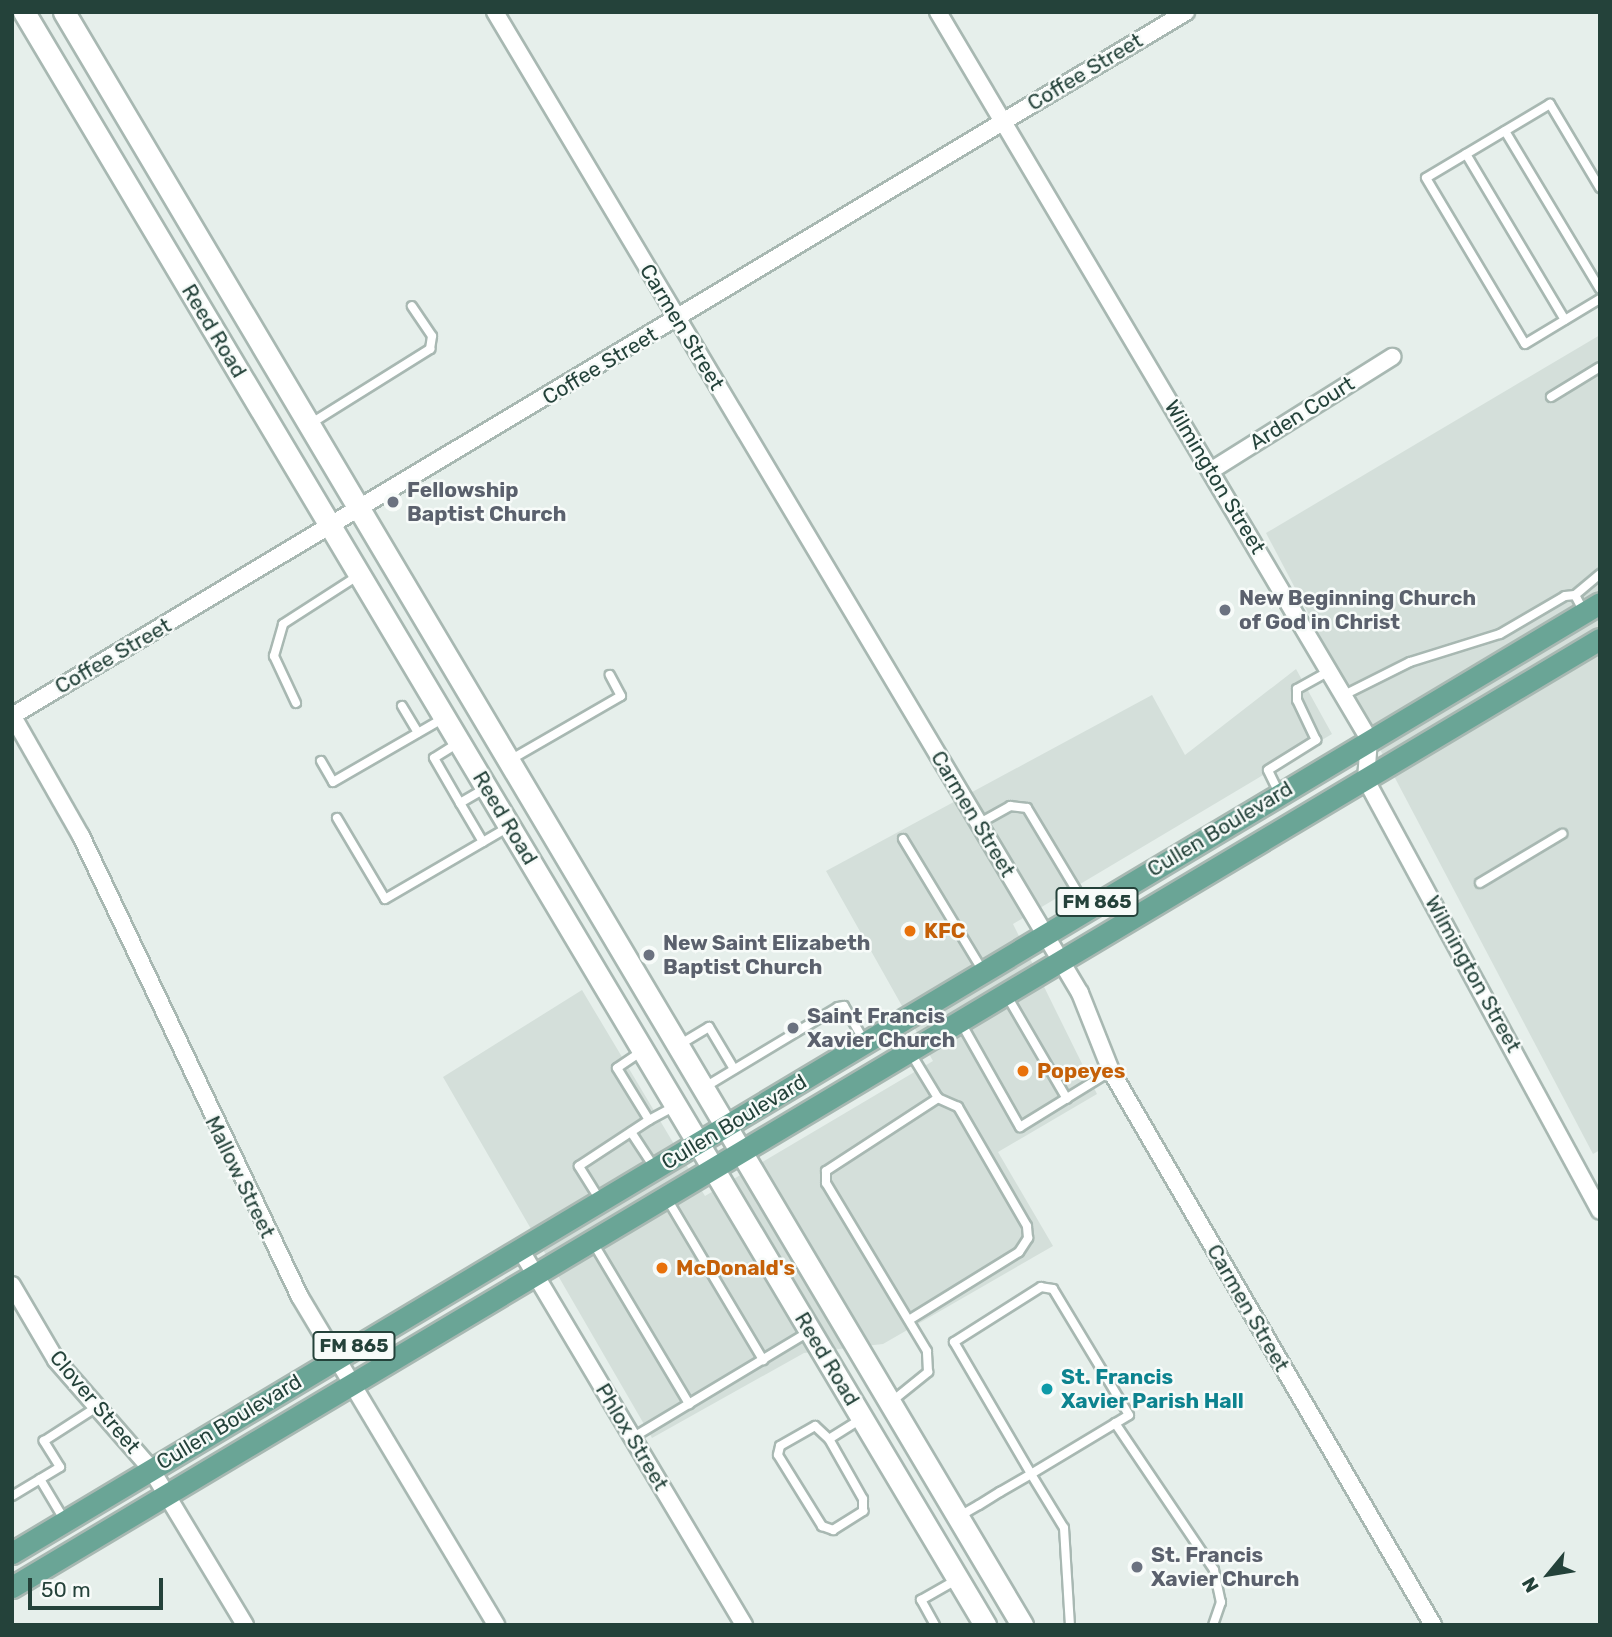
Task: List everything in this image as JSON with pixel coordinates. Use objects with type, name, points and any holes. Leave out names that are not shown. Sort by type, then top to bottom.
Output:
[{"type":"main road","name":"Cullen Boulevard","points":[[12,1553],[336,1357],[656,1170],[1044,933],[1515,655],[1590,607]]},
{"type":"main road","name":"Cullen Boulevard","points":[[12,1587],[1600,639]]},
{"type":"street","name":"Reed Road","points":[[24,12],[985,1625]]},
{"type":"street","name":"Reed Road","points":[[64,12],[357,512],[1021,1625]]},
{"type":"street","name":"Carmen Street","points":[[495,12],[1080,993],[1111,1072],[1433,1625]]},
{"type":"street","name":"Wilmington Street","points":[[938,12],[1212,470],[1369,739]]},
{"type":"street","name":"Coffee Street","points":[[12,716],[331,528],[1186,12]]},
{"type":"street","points":[[137,201],[166,184]]},
{"type":"street","name":"Arden Court","points":[[1212,470],[1392,357]]},
{"type":"street","name":"Mallow Street","points":[[12,716],[81,836],[229,1157],[300,1297],[496,1625]]},
{"type":"street","points":[[1366,780],[1369,739]]},
{"type":"street","name":"Wilmington Street","points":[[1366,780],[1600,1211]]},
{"type":"street","points":[[550,893],[577,878]]},
{"type":"street","name":"Phlox Street","points":[[520,1249],[744,1625]]},
{"type":"street","name":"Clover Street","points":[[12,1285],[56,1360],[151,1469],[245,1625]]},
{"type":"street","points":[[863,1418],[890,1403]]},
{"type":"lane","points":[[1600,188],[1550,104],[1426,178],[1525,344],[1600,299]]},
{"type":"lane","points":[[1505,131],[1600,289]]},
{"type":"lane","points":[[1466,153],[1565,320]]},
{"type":"lane","points":[[307,426],[430,349],[432,336],[412,306]]},
{"type":"lane","points":[[1551,397],[1600,367]]},
{"type":"lane","points":[[1344,695],[1410,662],[1500,634],[1565,596],[1590,607],[1600,574]]},
{"type":"lane","points":[[296,703],[274,656],[283,624],[359,575]]},
{"type":"lane","points":[[1500,634],[1515,655]]},
{"type":"lane","points":[[1279,793],[1268,770],[1316,740],[1297,700],[1297,689],[1329,671]]},
{"type":"lane","points":[[507,762],[621,696],[610,675]]},
{"type":"lane","points":[[402,706],[418,733]]},
{"type":"lane","points":[[321,761],[333,782],[445,717]]},
{"type":"lane","points":[[460,742],[434,758],[483,842]]},
{"type":"lane","points":[[460,803],[487,788]]},
{"type":"lane","points":[[978,824],[1010,806],[1027,808],[1087,908]]},
{"type":"lane","points":[[337,818],[385,899],[510,826]]},
{"type":"lane","points":[[1480,883],[1563,834]]},
{"type":"lane","points":[[903,839],[983,971]]},
{"type":"lane","points":[[1006,994],[1067,1099]]},
{"type":"lane","points":[[702,1088],[838,1007],[844,1006],[865,1043]]},
{"type":"lane","points":[[960,1021],[1020,1127],[1111,1072]]},
{"type":"lane","points":[[677,1046],[709,1027],[734,1069]]},
{"type":"lane","points":[[643,1050],[617,1068],[649,1120]]},
{"type":"lane","points":[[909,1320],[1019,1252],[1028,1238],[1027,1226],[958,1107],[938,1098],[910,1052]]},
{"type":"lane","points":[[890,1403],[928,1372],[927,1351],[826,1183],[826,1171],[938,1098]]},
{"type":"lane","points":[[601,1202],[579,1166],[676,1105]]},
{"type":"lane","points":[[631,1132],[656,1170]]},
{"type":"lane","points":[[665,1195],[763,1360]]},
{"type":"lane","points":[[591,1240],[689,1404]]},
{"type":"lane","points":[[958,1518],[1031,1474],[1115,1423],[1129,1415],[1053,1289],[1041,1287],[954,1342],[1031,1474],[1064,1528],[1070,1625]]},
{"type":"lane","points":[[632,1438],[810,1331]]},
{"type":"lane","points":[[12,1496],[60,1467],[44,1441],[97,1407]]},
{"type":"lane","points":[[829,1439],[863,1418]]},
{"type":"lane","points":[[1115,1423],[1214,1570],[1221,1602],[1213,1625]]},
{"type":"lane","points":[[815,1426],[829,1439],[863,1499],[863,1511],[833,1530],[822,1526],[778,1455],[780,1446],[815,1426]]},
{"type":"lane","points":[[40,1479],[65,1521]]},
{"type":"lane","points":[[935,1625],[921,1600],[958,1579]]},
{"type":"shaded area","points":[[1600,335],[1600,1150],[1593,1154],[1266,533]]},
{"type":"shaded area","points":[[1296,669],[1332,734],[1013,924],[1097,1094],[998,1152],[1053,1246],[883,1344],[804,1353],[652,1438],[443,1077],[582,990],[705,1196],[933,1061],[826,871],[1152,695],[1185,755]]},
{"type":"place","name":"Fellowship Baptist Church","points":[[393,502]]},
{"type":"place","name":"New Beginning Church of God in Christ","points":[[1225,610]]},
{"type":"place","name":"KFC","points":[[910,931]]},
{"type":"place","name":"New Saint Elizabeth Baptist Church","points":[[649,955]]},
{"type":"place","name":"Saint Francis Xavier Church","points":[[793,1028]]},
{"type":"place","name":"Popeyes","points":[[1023,1071]]},
{"type":"place","name":"McDonald's","points":[[662,1268]]},
{"type":"place","name":"St. Francis Xavier Parish Hall","points":[[1047,1389]]},
{"type":"place","name":"St. Francis Xavier Church","points":[[1137,1567]]}]
